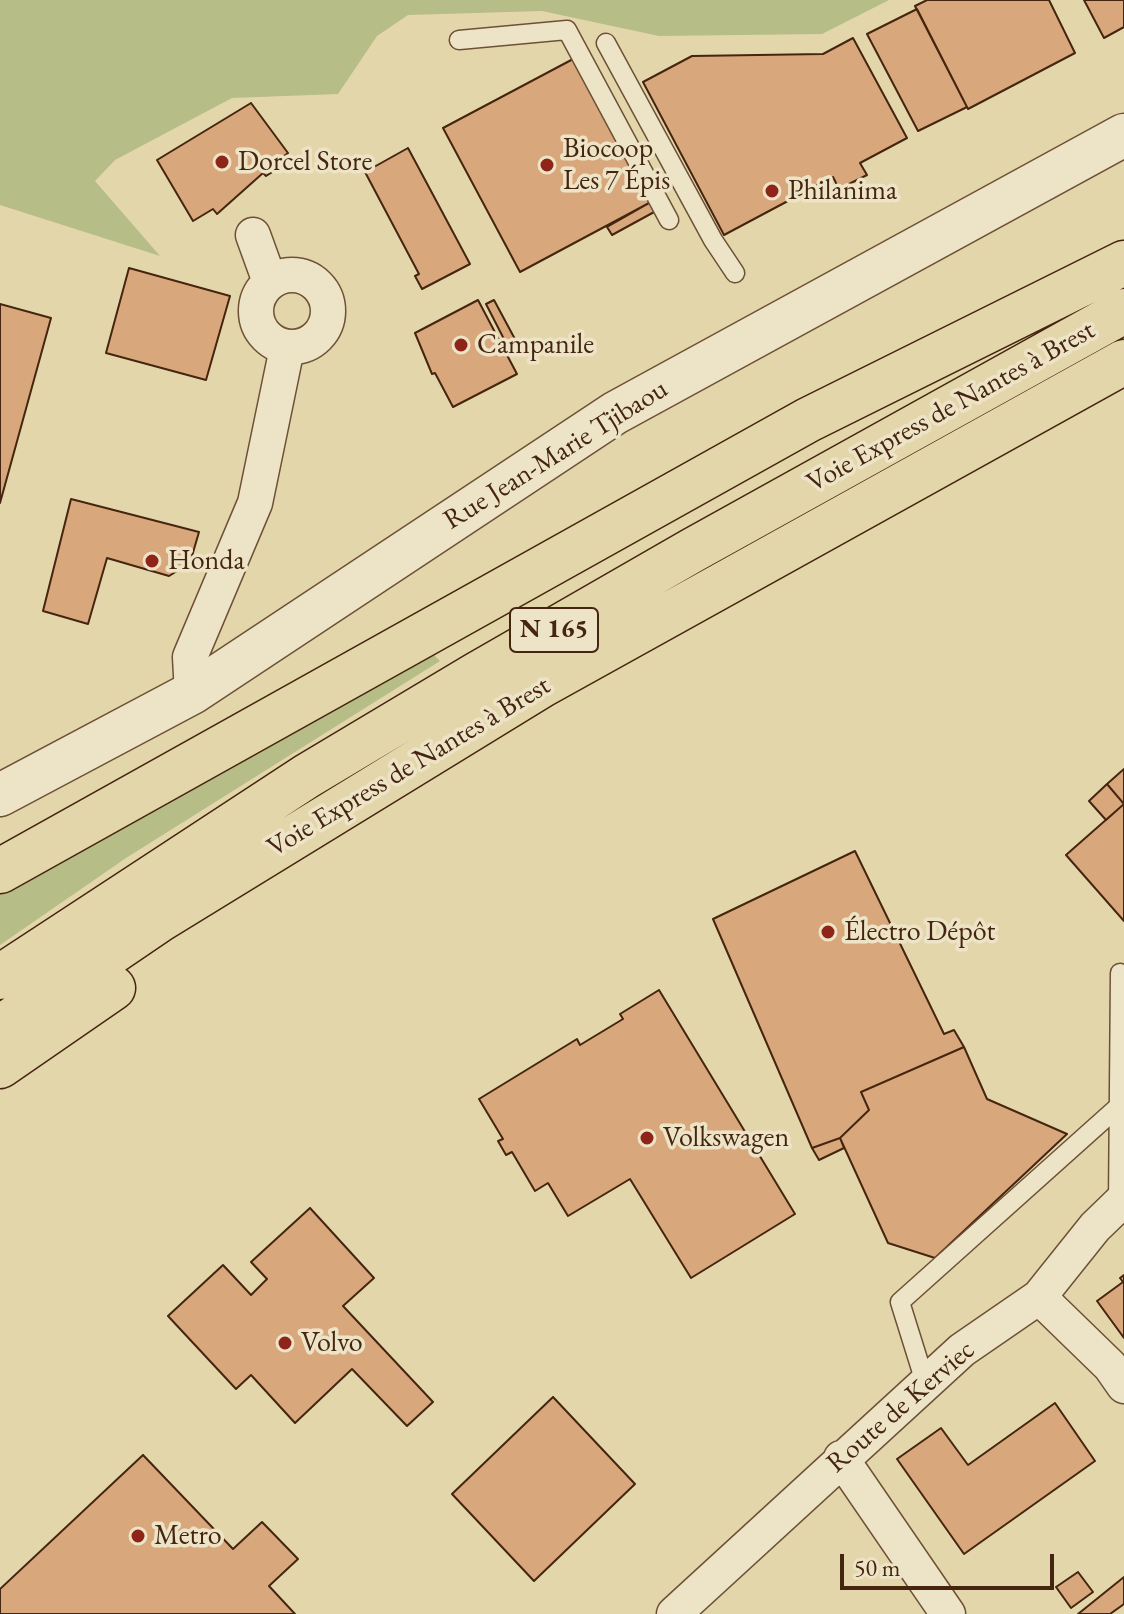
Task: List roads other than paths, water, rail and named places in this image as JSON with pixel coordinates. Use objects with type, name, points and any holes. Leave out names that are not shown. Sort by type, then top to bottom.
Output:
[{"type":"highway","points":[[0,871],[808,420],[1124,263]]},
{"type":"highway","name":"Voie Express de Nantes à Brest","points":[[0,977],[307,776],[463,683],[693,550],[1124,311]]},
{"type":"highway","name":"Voie Express de Nantes à Brest","points":[[0,1028],[159,920],[542,685],[1124,362]]},
{"type":"highway","name":"N 165","points":[[0,1066],[292,869],[493,741],[542,685]]},
{"type":"street","name":"Rue Jean-Marie Tjibaou","points":[[0,795],[192,693],[615,413],[1124,135]]},
{"type":"street","points":[[253,235],[270,282]]},
{"type":"street","points":[[282,276],[306,277],[316,283],[328,303],[326,327],[310,344],[287,348],[265,337],[258,326],[257,302],[270,282],[282,276]]},
{"type":"street","points":[[192,693],[190,657],[255,503],[287,348]]},
{"type":"street","name":"Route de Kerviec","points":[[674,1614],[925,1382],[962,1350],[1039,1297],[1095,1227],[1121,1202]]},
{"type":"street","points":[[1039,1297],[1110,1366],[1124,1386]]},
{"type":"street","points":[[841,1458],[948,1614]]},
{"type":"lane","points":[[459,40],[567,30],[669,220]]},
{"type":"lane","points":[[606,43],[713,240],[735,273]]},
{"type":"lane","points":[[1120,973],[1121,1202]]},
{"type":"lane","points":[[925,1382],[900,1302],[1119,1106]]},
{"type":"place","name":"Dorcel Store","points":[[222,162]]},
{"type":"place","name":"Biocoop Les 7 Épis","points":[[547,165]]},
{"type":"place","name":"Philanima","points":[[772,191]]},
{"type":"place","name":"Campanile","points":[[461,345]]},
{"type":"place","name":"Honda","points":[[152,561]]},
{"type":"place","name":"Électro Dépôt","points":[[828,932]]},
{"type":"place","name":"Volkswagen","points":[[647,1138]]},
{"type":"place","name":"Volvo","points":[[285,1343]]},
{"type":"place","name":"Metro","points":[[138,1536]]}]
